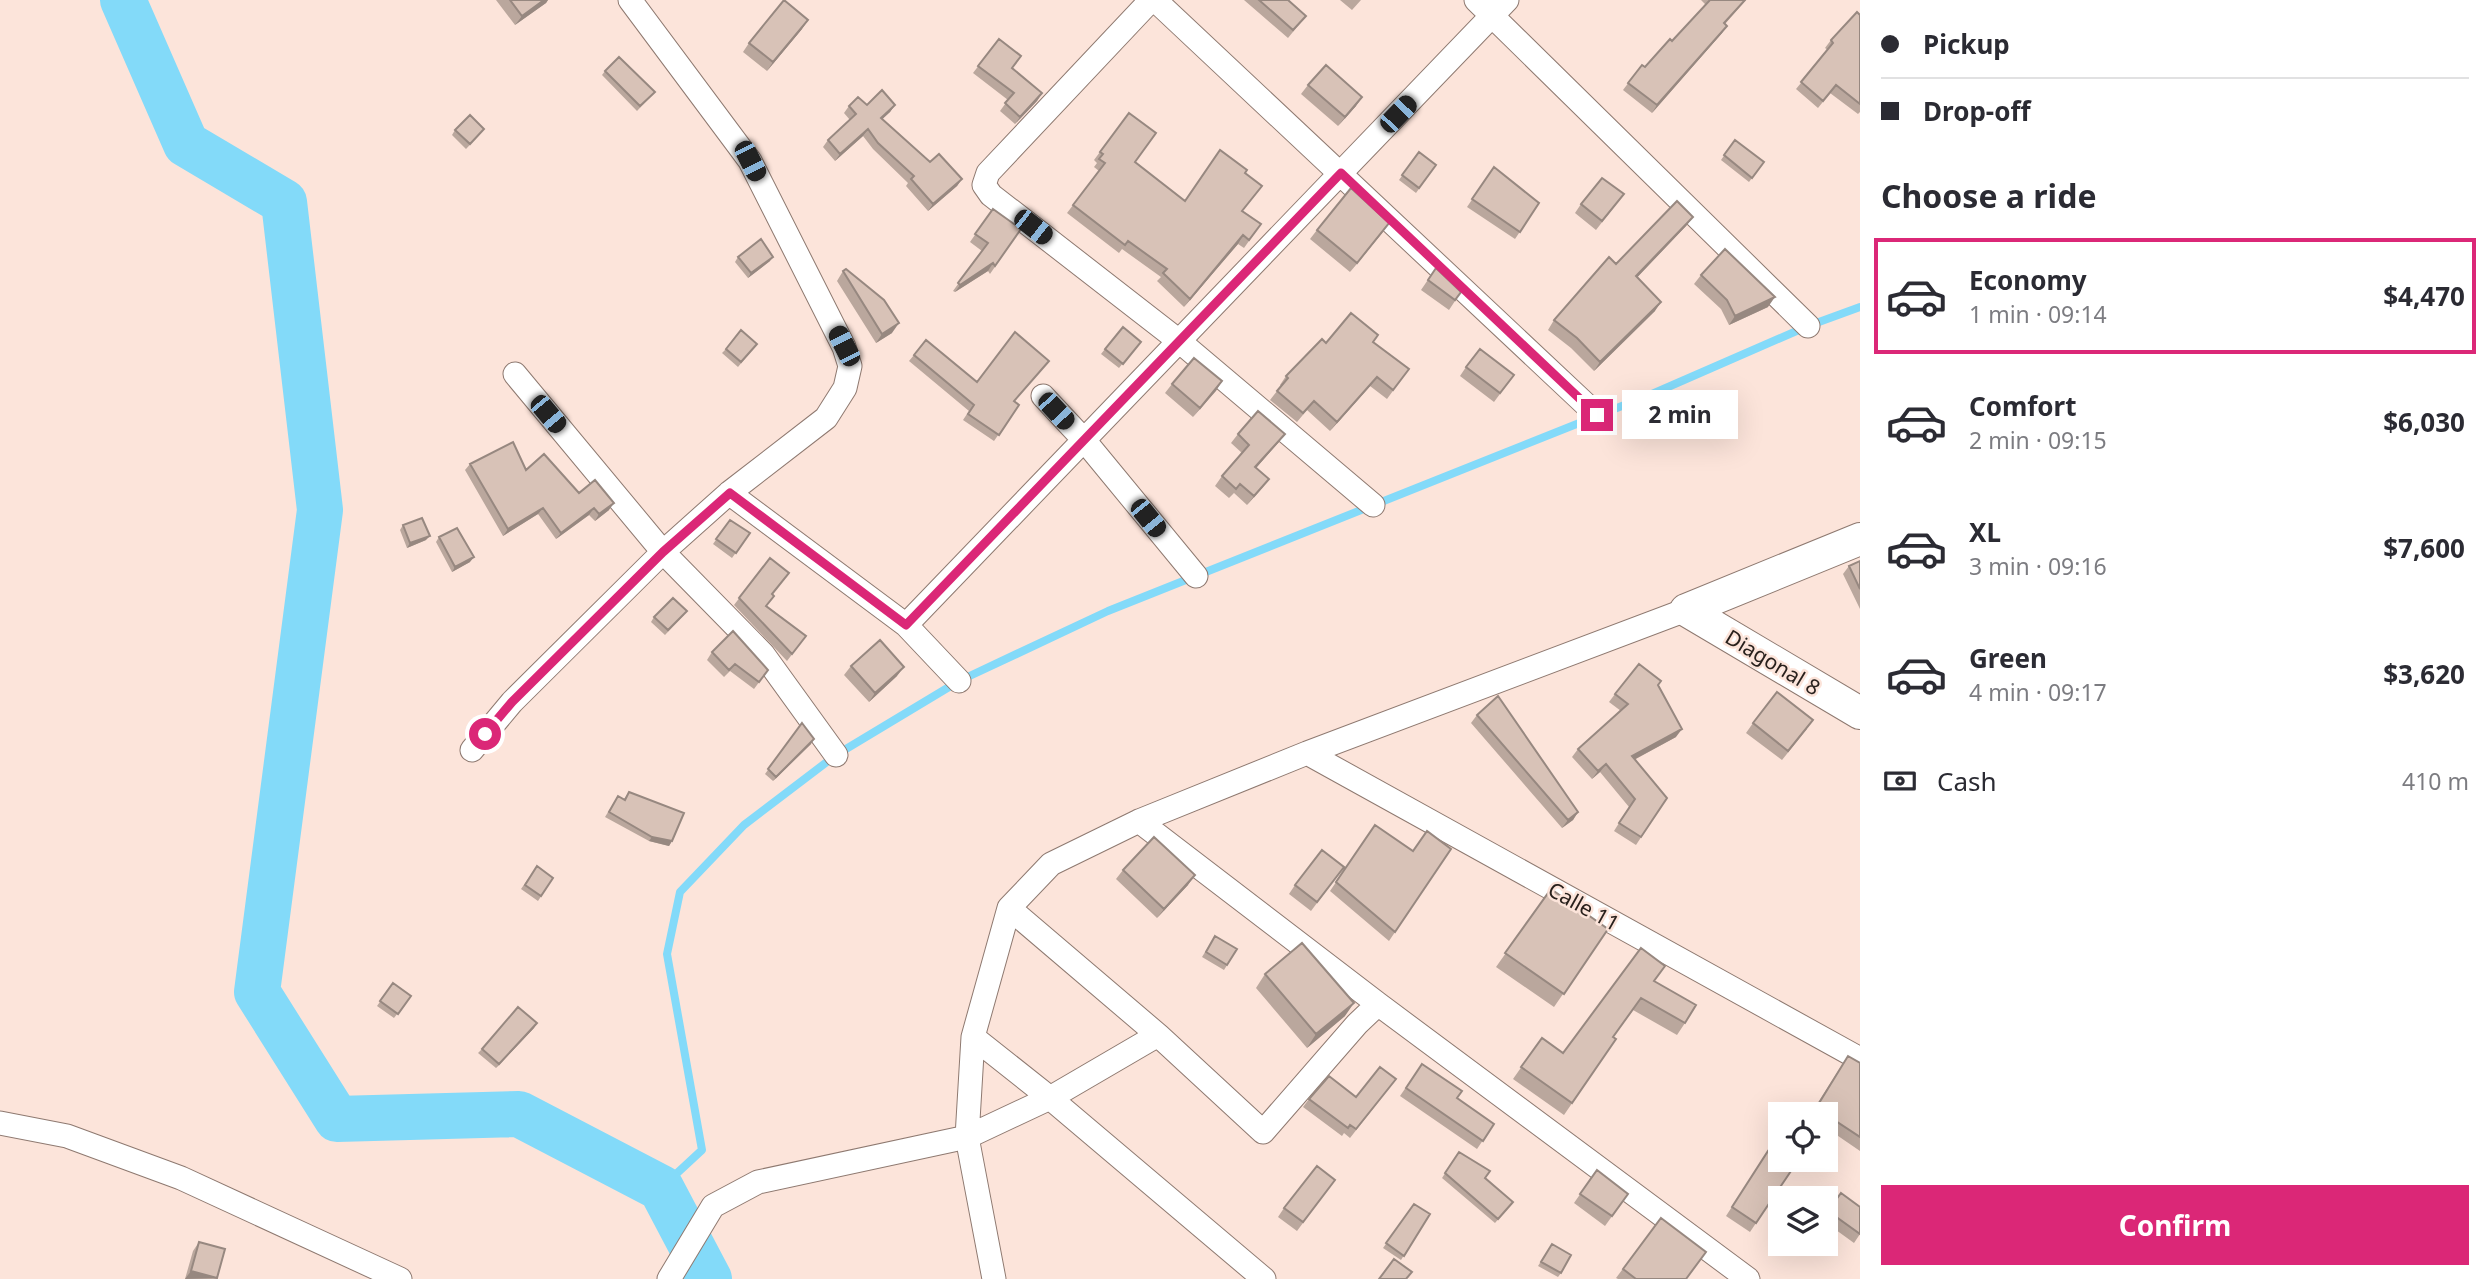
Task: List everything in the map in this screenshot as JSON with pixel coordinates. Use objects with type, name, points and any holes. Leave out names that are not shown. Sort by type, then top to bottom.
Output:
[{"type":"street","points":[[472,750],[512,702],[663,552],[730,493],[826,418],[845,388],[850,366],[844,346],[750,161],[630,0]]},
{"type":"street","points":[[1373,505],[1180,341],[991,195],[984,185],[988,173],[1153,0],[1597,415]]},
{"type":"street","points":[[906,625],[1341,173],[1492,5],[1808,326]]},
{"type":"street","points":[[515,374],[663,552],[764,654],[835,755]]},
{"type":"street","points":[[1043,396],[1084,440],[1196,576]]},
{"type":"street","points":[[730,493],[906,625],[959,681]]},
{"type":"street","points":[[994,1279],[967,1137],[973,1037],[1009,908],[1051,864],[1139,821],[1307,753],[1686,610],[1860,539]]},
{"type":"street","name":"Diagonal 8","points":[[1686,610],[1860,713]]},
{"type":"street","name":"Calle 11","points":[[1307,753],[1860,1059]]},
{"type":"street","points":[[1139,821],[1378,1004],[1748,1279]]},
{"type":"street","points":[[1009,908],[1158,1035],[1263,1132],[1357,1024],[1378,1004]]},
{"type":"street","points":[[668,1279],[713,1206],[758,1182],[967,1137],[1050,1098],[1158,1035]]},
{"type":"street","points":[[973,1037],[1050,1098],[1264,1279]]},
{"type":"street","points":[[0,1123],[67,1136],[181,1178],[400,1279]]},
{"type":"building","points":[[510,0],[544,0],[522,16]]},
{"type":"building","points":[[784,0],[808,20],[773,62],[749,43]]},
{"type":"building","points":[[1259,0],[1288,0],[1306,16],[1293,30]]},
{"type":"building","points":[[1710,0],[1745,0],[1724,23],[1727,26],[1657,105],[1628,83],[1642,65],[1645,67]]},
{"type":"building","points":[[1857,12],[1860,15],[1860,104],[1836,85],[1823,101],[1801,82],[1833,43],[1831,40]]},
{"type":"building","points":[[999,39],[1021,56],[1012,68],[1042,93],[1020,117],[1005,103],[1014,93],[978,66]]},
{"type":"building","points":[[619,57],[655,92],[640,106],[605,71]]},
{"type":"building","points":[[1326,65],[1362,97],[1345,117],[1308,85]]},
{"type":"building","points":[[882,90],[895,105],[881,118],[930,162],[939,154],[962,179],[933,204],[911,179],[914,176],[878,143],[868,129],[840,154],[828,140],[856,114],[849,106],[858,97],[867,105]]},
{"type":"building","points":[[1129,113],[1156,133],[1135,162],[1185,201],[1220,150],[1247,170],[1245,173],[1262,186],[1242,211],[1261,224],[1249,240],[1243,235],[1190,299],[1163,273],[1167,269],[1128,241],[1125,245],[1073,205],[1105,163],[1099,159],[1103,154],[1100,152]]},
{"type":"building","points":[[470,115],[484,129],[470,144],[455,130]]},
{"type":"building","points":[[1735,140],[1764,162],[1752,178],[1724,155]]},
{"type":"building","points":[[1419,152],[1436,165],[1419,188],[1402,175]]},
{"type":"building","points":[[1494,167],[1539,203],[1520,232],[1472,199]]},
{"type":"building","points":[[1602,178],[1624,194],[1602,221],[1581,204]]},
{"type":"building","points":[[1351,188],[1389,223],[1357,263],[1317,230]]},
{"type":"building","points":[[1677,201],[1693,217],[1636,276],[1661,302],[1600,362],[1577,338],[1554,320],[1609,257],[1616,264]]},
{"type":"building","points":[[993,209],[1021,229],[995,266],[993,263],[960,285],[958,283],[988,243],[975,234]]},
{"type":"building","points":[[761,239],[773,257],[751,273],[738,257]]},
{"type":"building","points":[[1725,249],[1775,297],[1735,316],[1727,300],[1701,275]]},
{"type":"building","points":[[1436,268],[1461,292],[1455,300],[1428,280]]},
{"type":"building","points":[[846,269],[884,300],[899,323],[882,334],[843,271]]},
{"type":"building","points":[[1351,313],[1378,335],[1373,342],[1409,369],[1393,390],[1377,377],[1337,422],[1314,401],[1303,413],[1277,391],[1288,378],[1286,376],[1322,339],[1326,343]]},
{"type":"building","points":[[1123,327],[1141,342],[1123,364],[1105,349]]},
{"type":"building","points":[[741,330],[757,344],[741,362],[726,349]]},
{"type":"building","points":[[1015,332],[1049,361],[1014,401],[1019,405],[999,435],[968,414],[974,405],[914,355],[926,340],[977,382]]},
{"type":"building","points":[[1480,349],[1514,375],[1500,393],[1466,367]]},
{"type":"building","points":[[1194,358],[1222,381],[1200,408],[1172,384]]},
{"type":"building","points":[[1258,411],[1285,434],[1255,467],[1269,479],[1254,496],[1240,484],[1236,489],[1222,476],[1249,445],[1238,434]]},
{"type":"building","points":[[513,442],[526,470],[544,454],[579,493],[595,480],[614,503],[599,514],[594,508],[561,533],[543,508],[508,529],[470,464]]},
{"type":"building","points":[[422,518],[430,536],[410,543],[403,525]]},
{"type":"building","points":[[730,520],[750,533],[736,553],[716,539]]},
{"type":"building","points":[[457,528],[474,557],[455,567],[439,537]]},
{"type":"building","points":[[770,558],[789,573],[766,606],[806,636],[792,654],[739,598]]},
{"type":"building","points":[[1860,561],[1860,589],[1849,566]]},
{"type":"building","points":[[673,598],[687,611],[668,630],[654,617]]},
{"type":"building","points":[[733,631],[768,670],[759,682],[735,664],[729,670],[712,652]]},
{"type":"building","points":[[880,640],[904,667],[875,693],[851,666]]},
{"type":"building","points":[[1639,664],[1661,681],[1658,685],[1682,729],[1632,756],[1667,798],[1641,837],[1619,823],[1635,799],[1606,764],[1598,771],[1578,749],[1628,704],[1615,694]]},
{"type":"building","points":[[1777,692],[1813,720],[1788,751],[1753,723]]},
{"type":"building","points":[[1498,696],[1578,812],[1568,820],[1477,715]]},
{"type":"building","points":[[802,723],[814,739],[776,777],[768,769]]},
{"type":"building","points":[[629,792],[684,813],[672,841],[652,837],[609,812],[618,796],[625,800]]},
{"type":"building","points":[[1375,825],[1413,851],[1427,831],[1451,849],[1395,932],[1336,882]]},
{"type":"building","points":[[1154,837],[1195,875],[1164,909],[1123,870]]},
{"type":"building","points":[[1322,850],[1344,867],[1317,902],[1295,885]]},
{"type":"building","points":[[537,866],[553,878],[541,896],[525,885]]},
{"type":"building","points":[[1551,889],[1608,929],[1564,994],[1505,953]]},
{"type":"building","points":[[1215,936],[1237,949],[1227,965],[1206,952]]},
{"type":"building","points":[[1302,943],[1354,1003],[1316,1034],[1265,974]]},
{"type":"building","points":[[1641,948],[1665,966],[1654,981],[1696,1005],[1685,1023],[1641,998],[1572,1103],[1521,1067],[1542,1038],[1563,1053]]},
{"type":"building","points":[[393,983],[411,996],[398,1014],[380,1001]]},
{"type":"building","points":[[518,1007],[537,1023],[499,1064],[482,1049]]},
{"type":"building","points":[[1848,1056],[1860,1063],[1860,1137],[1838,1122],[1838,1102],[1820,1102]]},
{"type":"building","points":[[1422,1064],[1462,1091],[1457,1098],[1494,1124],[1483,1141],[1406,1088]]},
{"type":"building","points":[[1380,1067],[1396,1079],[1356,1129],[1350,1125],[1348,1128],[1309,1099],[1329,1076],[1356,1097]]},
{"type":"building","points":[[1768,1151],[1768,1172],[1790,1172],[1781,1186],[1768,1186],[1768,1205],[1756,1223],[1732,1207]]},
{"type":"building","points":[[1459,1152],[1490,1171],[1485,1178],[1513,1202],[1498,1219],[1445,1173]]},
{"type":"building","points":[[1317,1166],[1335,1180],[1303,1222],[1284,1208]]},
{"type":"building","points":[[1597,1170],[1628,1194],[1612,1216],[1580,1194]]},
{"type":"building","points":[[1841,1193],[1860,1207],[1860,1234],[1838,1218],[1838,1197]]},
{"type":"building","points":[[1414,1204],[1430,1214],[1404,1256],[1386,1243]]},
{"type":"building","points":[[1661,1218],[1706,1252],[1686,1279],[1636,1279],[1623,1269]]},
{"type":"building","points":[[199,1242],[225,1249],[217,1278],[191,1271]]},
{"type":"building","points":[[1552,1244],[1571,1255],[1561,1273],[1541,1262]]},
{"type":"building","points":[[1394,1259],[1412,1272],[1406,1279],[1379,1279]]},
{"type":"waterway","points":[[123,0],[186,144],[284,202],[320,510],[257,992],[337,1119],[519,1114],[661,1188],[709,1279]]},
{"type":"waterway","points":[[661,1188],[702,1150],[667,954],[680,892],[744,825],[836,755],[959,681],[1108,611],[1652,394],[1808,326],[1860,307]]},
{"type":"route","points":[[485,734],[512,702],[663,552],[730,493],[906,625],[1341,173],[1597,415]]}]
